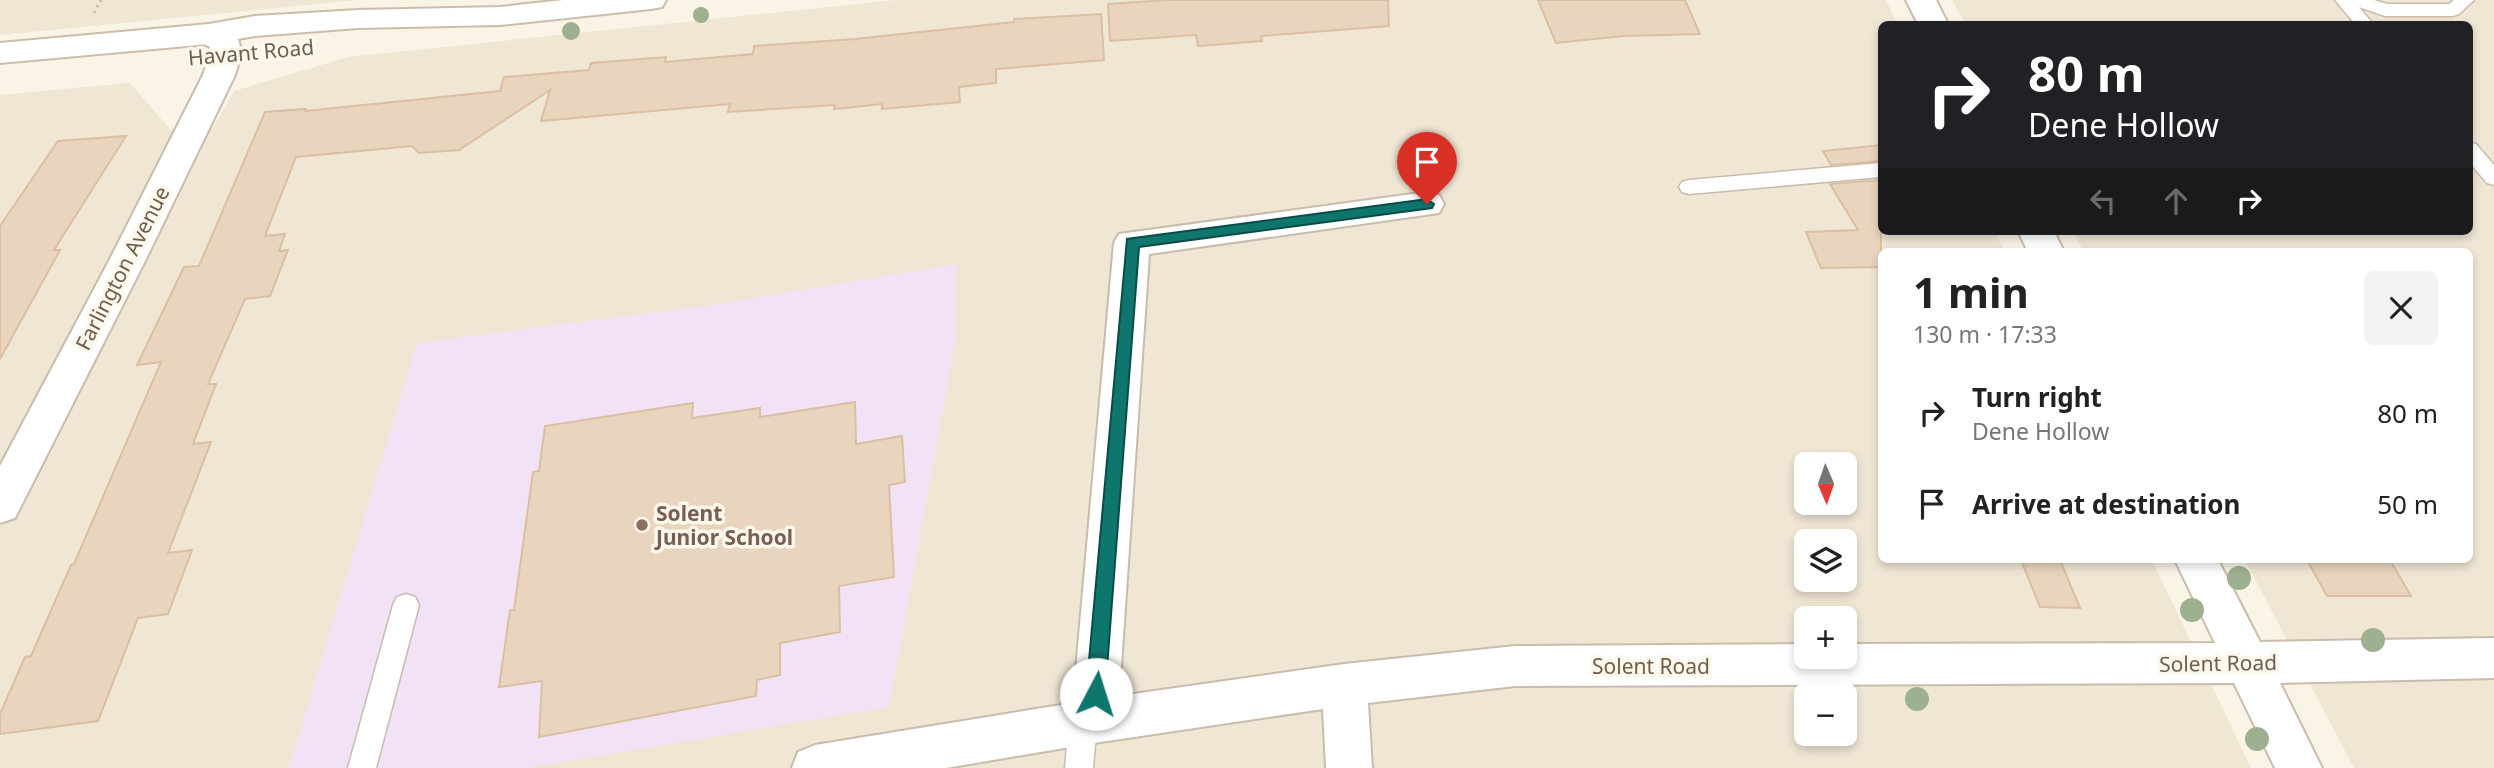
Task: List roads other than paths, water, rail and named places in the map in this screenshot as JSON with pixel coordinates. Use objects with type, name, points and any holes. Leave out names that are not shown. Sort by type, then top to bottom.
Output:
[{"type":"street","name":"Havant Road","points":[[0,53],[408,36],[500,16],[651,0]]},
{"type":"street","points":[[1921,0],[1932,21]]},
{"type":"street","name":"Havant Road","points":[[0,76],[218,44]]},
{"type":"street","name":"Farlington Avenue","points":[[0,506],[219,75],[218,44]]},
{"type":"street","points":[[1088,722],[1132,243],[1427,204]]},
{"type":"street","points":[[2197,563],[2299,768]]},
{"type":"street","name":"Solent Road","points":[[816,768],[1088,722],[1344,685],[1515,666],[2247,663],[2494,658]]},
{"type":"street","points":[[1344,685],[1349,768]]},
{"type":"lane","points":[[2344,0],[2362,21]]},
{"type":"lane","points":[[2357,0],[2385,10],[2453,10],[2465,0]]},
{"type":"lane","points":[[2473,154],[2494,178]]},
{"type":"lane","points":[[1689,187],[1878,170]]},
{"type":"lane","points":[[362,768],[406,605]]},
{"type":"lane","points":[[1079,768],[1088,722]]},
{"type":"place","name":"Solent Junior School","points":[[642,525]]}]
